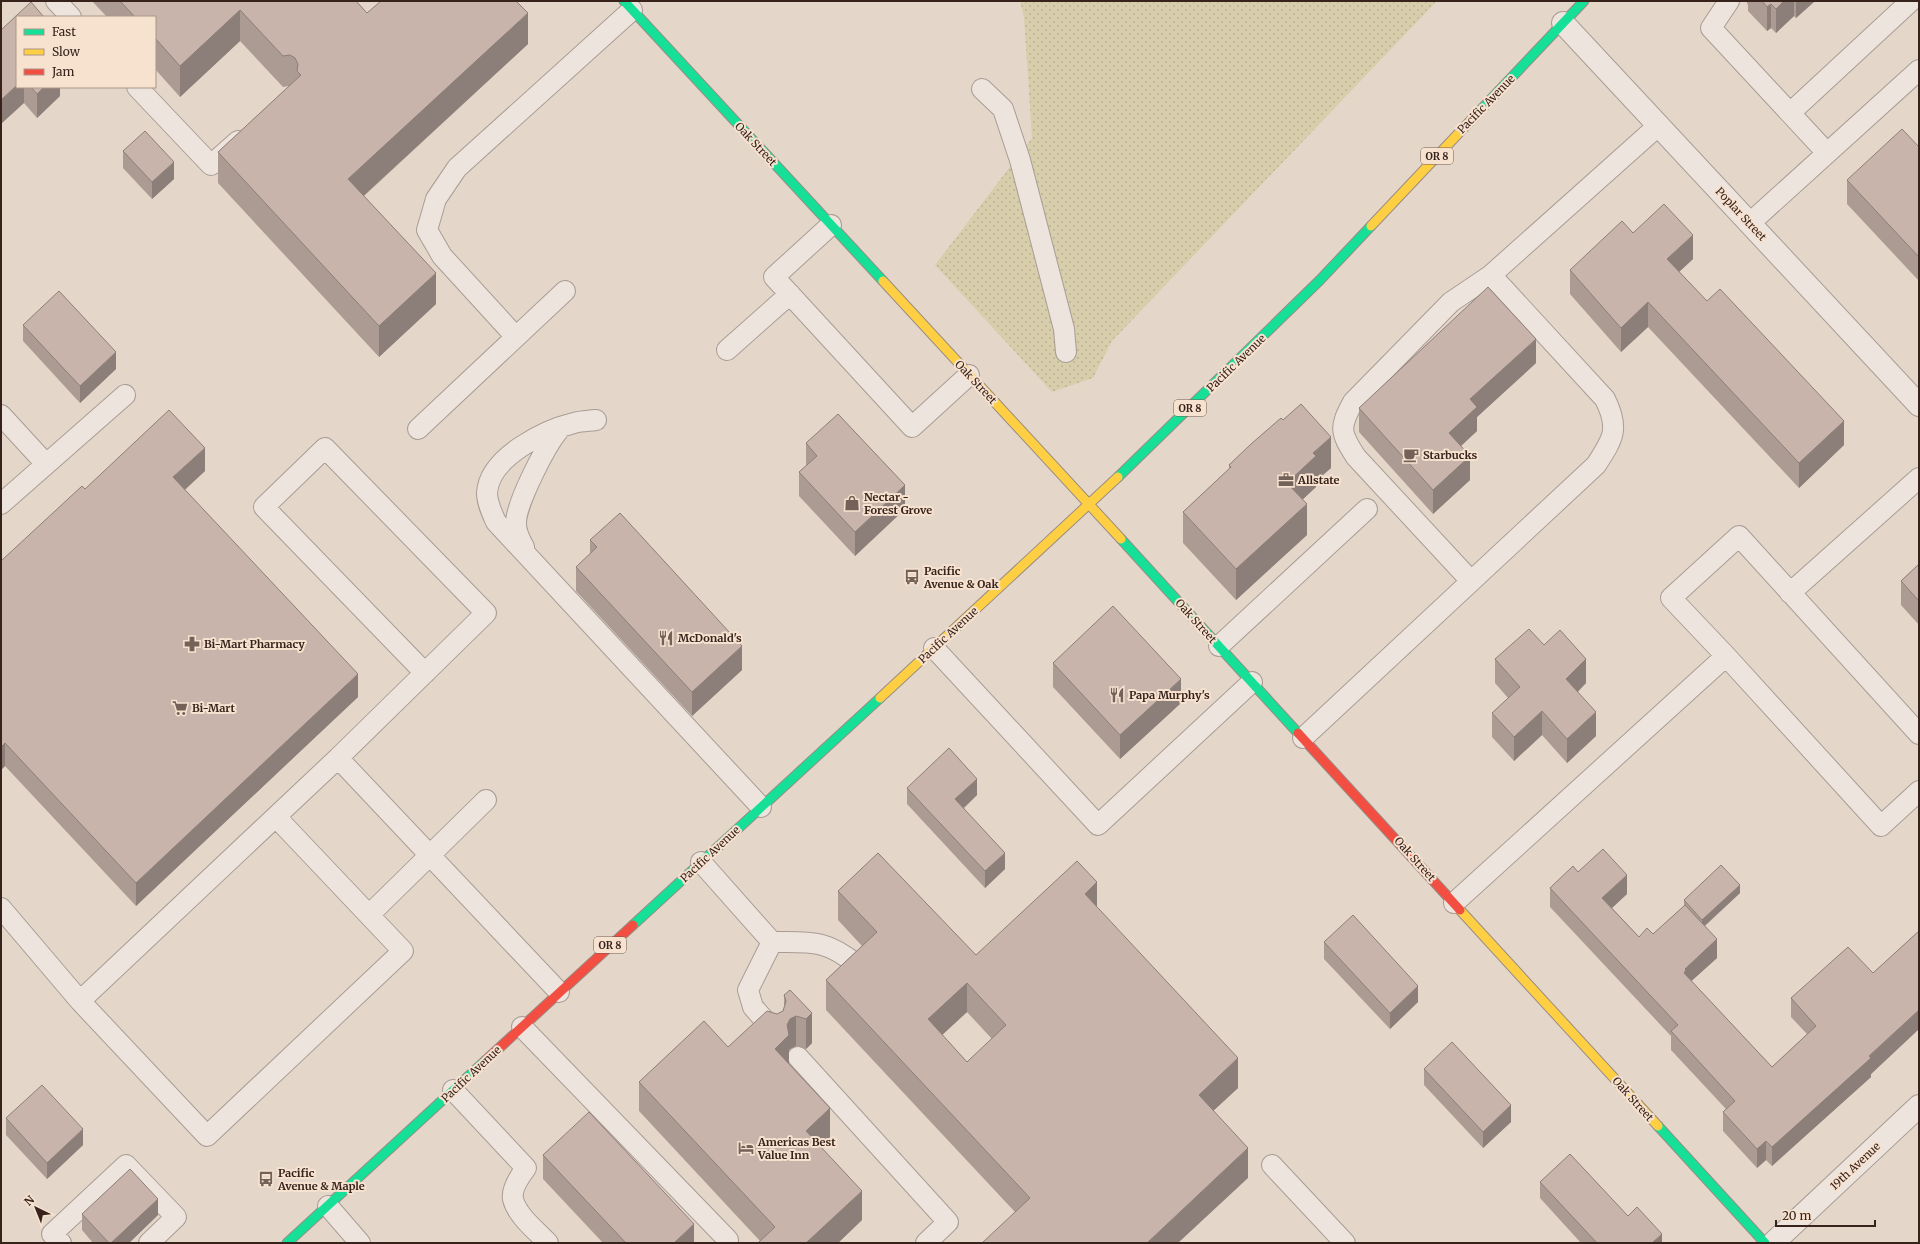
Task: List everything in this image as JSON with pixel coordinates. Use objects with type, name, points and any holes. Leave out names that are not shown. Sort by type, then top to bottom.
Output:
[{"type":"main road","name":"Pacific Avenue","points":[[287,1243],[1090,505],[1314,285],[1564,24],[1584,1]]},
{"type":"main road","name":"Oak Street","points":[[628,6],[1090,505],[1765,1243]]},
{"type":"street","name":"Poplar Street","points":[[1564,24],[1919,405]]},
{"type":"street","name":"19th Avenue","points":[[1773,1243],[1919,1106]]},
{"type":"lane","points":[[56,1],[70,16]]},
{"type":"lane","points":[[1729,1],[1711,28],[1827,153]]},
{"type":"lane","points":[[1790,113],[1911,1]]},
{"type":"lane","points":[[516,337],[442,256],[427,230],[436,199],[457,168],[628,6]]},
{"type":"lane","points":[[1750,223],[1919,70]]},
{"type":"lane","points":[[138,88],[211,165],[252,128]]},
{"type":"lane","points":[[982,89],[1003,109],[1020,160],[1064,329],[1066,352]]},
{"type":"lane","points":[[1471,580],[1356,457],[1344,439],[1343,421],[1352,402],[1451,302],[1492,275],[1658,125]]},
{"type":"lane","points":[[831,225],[774,277],[912,427],[969,375]]},
{"type":"lane","points":[[1303,738],[1596,465],[1614,434],[1613,415],[1605,399],[1492,275]]},
{"type":"lane","points":[[418,429],[565,291]]},
{"type":"lane","points":[[727,350],[790,294]]},
{"type":"lane","points":[[1,504],[125,395]]},
{"type":"lane","points":[[1,415],[46,464]]},
{"type":"lane","points":[[596,420],[576,422],[549,431],[515,450],[501,463],[491,478],[487,492],[490,508],[496,522],[761,807]]},
{"type":"lane","points":[[529,557],[518,536],[516,523],[523,497],[550,443],[564,426]]},
{"type":"lane","points":[[80,1001],[338,758],[425,674],[486,613],[325,448],[264,507],[425,674]]},
{"type":"lane","points":[[1790,593],[1919,478]]},
{"type":"lane","points":[[1219,646],[1367,509]]},
{"type":"lane","points":[[1919,734],[1739,536],[1671,598],[1881,826],[1919,792]]},
{"type":"lane","points":[[934,648],[1098,825],[1252,682]]},
{"type":"lane","points":[[1454,902],[1726,656]]},
{"type":"lane","points":[[338,758],[560,992]]},
{"type":"lane","points":[[368,915],[486,800]]},
{"type":"lane","points":[[1,908],[80,1001],[207,1136],[403,951],[276,817]]},
{"type":"lane","points":[[702,862],[772,942],[816,942],[842,952],[857,965]]},
{"type":"lane","points":[[772,942],[748,990],[753,1007],[775,1032]]},
{"type":"lane","points":[[522,1027],[728,1240],[725,1243]]},
{"type":"lane","points":[[798,1056],[948,1222],[926,1243]]},
{"type":"lane","points":[[453,1090],[526,1168],[516,1184],[513,1198],[520,1213],[548,1243]]},
{"type":"lane","points":[[56,1239],[126,1165],[176,1218],[149,1243]]},
{"type":"lane","points":[[1272,1166],[1346,1243]]},
{"type":"lane","points":[[328,1206],[360,1243]]},
{"type":"shaded area","points":[[1020,1],[1437,1],[1112,341],[1093,378],[1052,392],[935,265],[1032,138],[1024,18]]},
{"type":"building","points":[[120,1],[356,1],[367,13],[381,1],[516,1],[528,13],[348,179],[436,273],[379,326],[218,152],[301,75],[297,71],[298,64],[295,58],[290,55],[283,56],[240,10],[180,66],[156,39],[156,16],[134,16]]},
{"type":"building","points":[[1762,1],[1784,1],[1776,9],[1771,4],[1767,7]]},
{"type":"building","points":[[31,2],[43,16],[16,16]]},
{"type":"building","points":[[16,16],[16,86],[1,100],[1,30]]},
{"type":"building","points":[[32,88],[43,88],[37,94]]},
{"type":"building","points":[[1902,129],[1919,147],[1919,257],[1847,180]]},
{"type":"building","points":[[145,131],[174,162],[152,182],[123,151]]},
{"type":"building","points":[[1664,204],[1693,235],[1667,259],[1707,301],[1720,289],[1844,421],[1799,463],[1648,302],[1621,328],[1570,270],[1622,221],[1633,233]]},
{"type":"building","points":[[1488,287],[1536,339],[1470,399],[1477,407],[1449,433],[1470,456],[1433,490],[1359,408]]},
{"type":"building","points":[[59,291],[116,352],[80,386],[23,325]]},
{"type":"building","points":[[1301,404],[1331,437],[1313,453],[1316,456],[1287,483],[1307,504],[1236,569],[1183,512],[1231,467],[1229,465],[1251,444],[1281,418],[1283,420]]},
{"type":"building","name":"Bi-Mart","points":[[169,410],[205,448],[173,477],[358,674],[136,883],[5,743],[1,747],[1,561],[82,486],[85,489]]},
{"type":"building","name":"Nectar - Forest Grove","points":[[838,414],[905,485],[855,532],[799,472],[817,456],[806,443]]},
{"type":"building","name":"McDonald's","points":[[620,513],[742,646],[692,692],[576,567],[597,547],[590,540]]},
{"type":"building","points":[[1919,564],[1919,601],[1901,581]]},
{"type":"building","name":"Papa Murphy's","points":[[1113,606],[1181,679],[1120,735],[1053,663]]},
{"type":"building","points":[[1529,629],[1544,645],[1560,630],[1586,659],[1566,679],[1596,712],[1567,739],[1542,711],[1514,737],[1492,713],[1520,687],[1495,659]]},
{"type":"building","points":[[949,748],[977,779],[955,799],[1005,853],[985,871],[907,788]]},
{"type":"building","points":[[1603,849],[1627,875],[1602,898],[1639,937],[1647,928],[1653,934],[1685,905],[1717,939],[1685,969],[1686,970],[1684,973],[1772,1067],[1816,1026],[1791,998],[1848,947],[1873,973],[1919,931],[1919,1010],[1869,1056],[1871,1058],[1772,1147],[1766,1141],[1757,1149],[1723,1112],[1735,1101],[1671,1031],[1678,1025],[1550,888],[1573,866],[1578,872]]},
{"type":"building","points":[[878,853],[976,955],[1077,861],[1097,882],[1085,894],[1238,1058],[1199,1095],[1248,1148],[1147,1243],[982,1243],[1030,1198],[826,980],[877,932],[838,891]],"holes":[[[967,983],[1006,1025],[967,1062],[928,1019]]]},
{"type":"building","points":[[1721,865],[1740,885],[1702,920],[1684,900]]},
{"type":"building","points":[[1353,915],[1418,986],[1390,1013],[1324,942]]},
{"type":"building","name":"Americas Best Value Inn","points":[[790,990],[812,1013],[806,1019],[796,1016],[790,1019],[787,1025],[789,1035],[775,1049],[830,1108],[806,1131],[862,1191],[806,1243],[758,1243],[775,1227],[639,1082],[704,1021],[728,1047],[767,1011],[777,1014],[783,1011],[786,1001],[784,995]]},
{"type":"building","points":[[1452,1042],[1511,1105],[1483,1132],[1424,1069]]},
{"type":"building","points":[[42,1085],[83,1129],[47,1163],[6,1118]]},
{"type":"building","points":[[589,1112],[694,1224],[674,1243],[626,1243],[543,1155]]},
{"type":"building","points":[[1570,1154],[1628,1216],[1637,1207],[1662,1234],[1652,1243],[1597,1243],[1540,1182]]},
{"type":"building","points":[[130,1169],[158,1199],[111,1243],[109,1243],[82,1214]]},
{"type":"traffic: fast","points":[[624,1],[883,281]]},
{"type":"traffic: fast","points":[[1474,117],[1584,1]]},
{"type":"traffic: fast","points":[[1118,477],[1320,280],[1371,226]]},
{"type":"traffic: fast","points":[[1121,539],[1298,733]]},
{"type":"traffic: fast","points":[[633,925],[880,698]]},
{"type":"traffic: fast","points":[[287,1243],[485,1061]]},
{"type":"traffic: fast","points":[[1658,1126],[1765,1243]]},
{"type":"traffic: slow","points":[[1371,226],[1474,117]]},
{"type":"traffic: slow","points":[[883,281],[1121,539]]},
{"type":"traffic: slow","points":[[880,698],[1118,477]]},
{"type":"traffic: slow","points":[[1460,910],[1658,1126]]},
{"type":"traffic: jam","points":[[1298,733],[1460,910]]},
{"type":"traffic: jam","points":[[485,1061],[633,925]]},
{"type":"place","name":"Starbucks","points":[[1411,455]]},
{"type":"place","name":"Allstate","points":[[1286,480]]},
{"type":"place","name":"Nectar - Forest Grove","points":[[852,503]]},
{"type":"place","name":"Pacific Avenue & Oak","points":[[912,577]]},
{"type":"place","name":"McDonald's","points":[[666,638]]},
{"type":"place","name":"Bi-Mart Pharmacy","points":[[192,644]]},
{"type":"place","name":"Papa Murphy's","points":[[1117,695]]},
{"type":"place","name":"Bi-Mart","points":[[180,708]]},
{"type":"place","name":"Americas Best Value Inn","points":[[746,1148]]},
{"type":"place","name":"Pacific Avenue & Maple","points":[[266,1179]]}]
